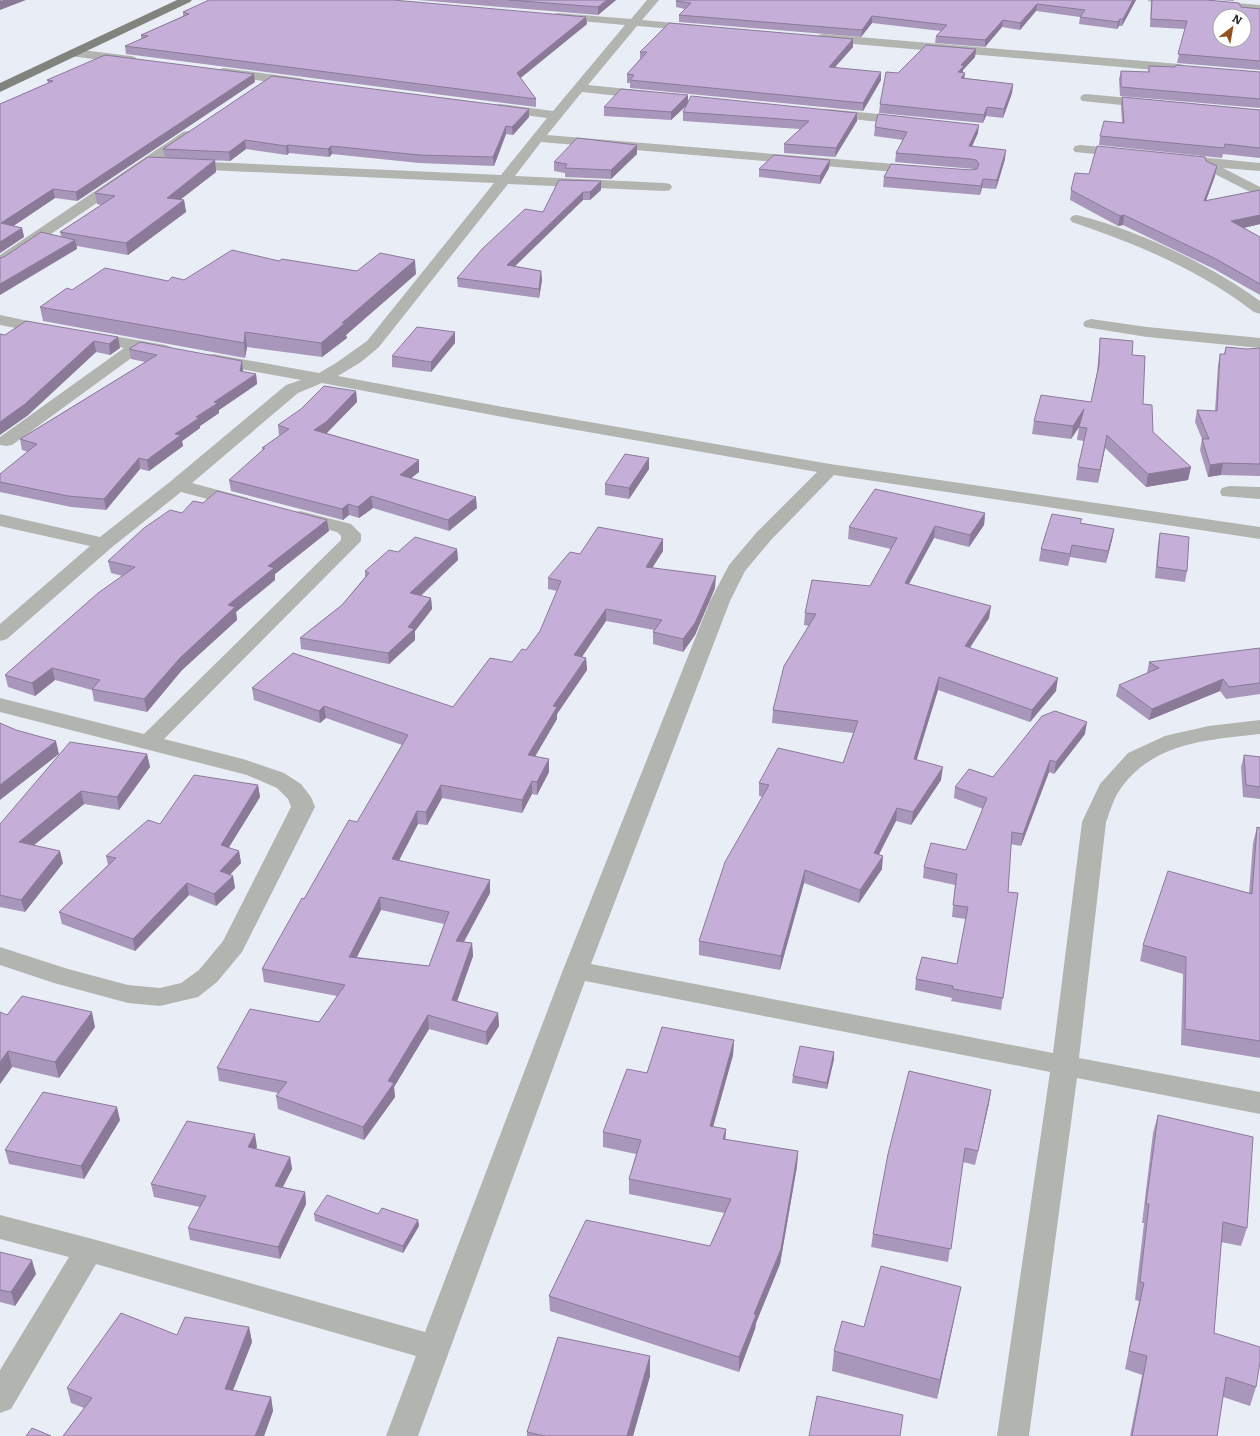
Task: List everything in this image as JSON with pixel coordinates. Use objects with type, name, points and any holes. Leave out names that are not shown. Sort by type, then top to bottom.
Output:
[{"type":"main road","points":[[0,76],[159,0]]},
{"type":"main road","points":[[164,0],[183,1]]},
{"type":"main road","points":[[0,88],[183,1]]},
{"type":"street","points":[[0,636],[104,544],[178,485],[292,389],[339,370],[356,359],[373,344],[556,115],[653,0]]},
{"type":"street","points":[[1153,0],[1260,8]]},
{"type":"street","points":[[548,15],[705,28]]},
{"type":"street","points":[[808,37],[1189,69]]},
{"type":"street","points":[[74,53],[145,62]]},
{"type":"street","points":[[216,71],[310,84]]},
{"type":"street","points":[[258,87],[271,78]]},
{"type":"street","points":[[578,88],[657,96]]},
{"type":"street","points":[[1086,98],[1165,105]]},
{"type":"street","points":[[484,106],[556,115]]},
{"type":"street","points":[[813,111],[923,122]]},
{"type":"street","points":[[0,262],[199,127]]},
{"type":"street","points":[[538,138],[930,170]]},
{"type":"street","points":[[1080,149],[1141,155]]},
{"type":"street","points":[[1164,157],[1260,167]]},
{"type":"street","points":[[1202,161],[1260,193]]},
{"type":"street","points":[[147,163],[665,187]]},
{"type":"street","points":[[1077,218],[1124,235],[1173,256],[1232,288],[1260,309]]},
{"type":"street","points":[[0,320],[276,372],[321,378],[830,469],[1260,533]]},
{"type":"street","points":[[1091,324],[1147,332],[1260,343]]},
{"type":"street","points":[[6,441],[138,345]]},
{"type":"street","points":[[402,1436],[576,970],[720,601],[736,569],[764,536],[830,469]]},
{"type":"street","points":[[178,485],[261,507]]},
{"type":"street","points":[[1229,492],[1260,493]]},
{"type":"street","points":[[149,742],[351,541],[350,534],[344,528],[283,513]]},
{"type":"street","points":[[0,520],[104,544]]},
{"type":"street","points":[[0,705],[149,742],[267,774],[290,786],[301,797],[303,807],[233,946],[208,976],[189,990],[160,997],[128,994],[64,977],[0,956]]},
{"type":"street","points":[[1013,1436],[1065,1065],[1094,822],[1108,789],[1136,758],[1173,741],[1209,733],[1260,727]]},
{"type":"street","points":[[576,970],[1260,1103]]},
{"type":"street","points":[[0,1227],[89,1250],[436,1348]]},
{"type":"street","points":[[0,1400],[89,1250]]},
{"type":"building","points":[[209,0],[393,0],[586,17],[517,73],[536,99],[125,46],[148,36],[141,35],[189,14],[183,12]]},
{"type":"building","points":[[509,0],[607,0],[598,7]]},
{"type":"building","points":[[1133,0],[1123,19],[1120,19],[1118,22],[1080,17],[1085,10],[1037,4],[1020,23],[1003,20],[985,40],[936,36],[947,25],[872,16],[862,30],[679,15],[691,3],[676,1]]},
{"type":"building","points":[[1152,0],[1207,0],[1239,3],[1241,7],[1250,8],[1212,8],[1212,48],[1252,48],[1252,8],[1260,9],[1260,61],[1178,54],[1187,21],[1151,19]]},
{"type":"building","points":[[669,23],[853,39],[829,67],[881,72],[863,103],[630,80],[634,75],[627,74],[647,52],[640,52]]},
{"type":"building","points":[[926,45],[976,49],[961,65],[964,66],[958,72],[965,73],[961,78],[1013,84],[1004,109],[987,107],[984,115],[880,104],[886,72],[898,73]]},
{"type":"building","points":[[105,55],[254,74],[76,192],[53,189],[1,223],[22,228],[0,242],[0,104],[53,81],[47,80]]},
{"type":"building","points":[[1176,65],[1260,72],[1260,99],[1121,87],[1121,71],[1149,72],[1149,66],[1175,67]]},
{"type":"building","points":[[272,76],[529,109],[512,127],[506,126],[493,157],[419,155],[331,146],[328,149],[286,146],[245,140],[229,152],[163,149]]},
{"type":"building","points":[[621,89],[688,95],[671,112],[604,107]]},
{"type":"building","points":[[691,96],[857,113],[836,148],[784,144],[809,121],[683,112]]},
{"type":"building","points":[[1122,97],[1260,110],[1260,148],[1225,144],[1224,148],[1100,136],[1104,121],[1124,123]]},
{"type":"building","points":[[878,114],[979,125],[969,146],[1006,150],[997,180],[983,179],[981,186],[884,177],[891,164],[971,170],[977,169],[979,164],[976,160],[971,159],[896,153],[907,132],[875,127]]},
{"type":"building","points":[[577,138],[637,145],[611,170],[565,168],[567,164],[554,162]]},
{"type":"building","points":[[1097,146],[1205,157],[1206,161],[1217,166],[1204,201],[1260,190],[1260,215],[1231,221],[1260,237],[1260,284],[1216,259],[1124,215],[1120,216],[1071,190],[1075,173],[1089,174]]},
{"type":"building","points":[[774,155],[830,160],[820,176],[759,169]]},
{"type":"building","points":[[148,157],[215,160],[167,198],[184,200],[126,243],[60,232],[115,196],[95,193]]},
{"type":"building","points":[[559,180],[601,181],[590,192],[583,192],[507,265],[541,271],[539,289],[457,278],[483,248],[525,209],[543,212]]},
{"type":"building","points":[[41,232],[75,240],[0,284],[0,258],[4,257]]},
{"type":"building","points":[[232,250],[279,261],[282,259],[357,271],[380,253],[415,260],[321,343],[245,332],[244,343],[40,307],[67,288],[72,290],[105,268],[168,281],[172,277],[184,280]]},
{"type":"building","points":[[26,321],[118,337],[109,344],[94,341],[25,404],[0,422],[0,334],[5,335]]},
{"type":"building","points":[[417,327],[455,332],[431,362],[392,356]]},
{"type":"building","points":[[1100,338],[1133,341],[1132,355],[1145,356],[1143,404],[1152,405],[1153,432],[1191,467],[1148,474],[1107,435],[1100,470],[1078,467],[1087,428],[1079,427],[1084,409],[1073,426],[1034,421],[1041,395],[1091,402],[1099,365]]},
{"type":"building","points":[[140,342],[242,361],[240,371],[256,374],[214,402],[218,403],[196,417],[199,418],[175,434],[181,435],[147,460],[139,458],[104,499],[68,496],[0,482],[0,474],[37,444],[20,439],[157,355],[129,349]]},
{"type":"building","points":[[1226,347],[1247,349],[1260,348],[1260,464],[1223,463],[1210,465],[1202,439],[1209,439],[1197,410],[1217,411],[1220,354],[1225,354]]},
{"type":"building","points":[[324,386],[356,391],[326,422],[314,430],[419,460],[400,475],[476,497],[448,520],[371,496],[358,507],[348,504],[342,509],[229,480],[265,448],[262,448],[289,429],[278,425],[301,409]]},
{"type":"building","points":[[625,454],[649,458],[629,488],[605,484]]},
{"type":"building","points":[[875,489],[985,513],[970,535],[935,526],[905,583],[991,606],[965,646],[1058,678],[1032,710],[939,677],[914,759],[943,767],[913,812],[897,808],[874,853],[883,856],[860,890],[805,870],[781,956],[699,941],[725,862],[769,785],[759,783],[778,748],[843,763],[858,721],[773,710],[784,666],[816,614],[805,613],[812,580],[870,586],[897,538],[849,527]]},
{"type":"building","points":[[217,491],[327,520],[268,566],[274,568],[228,605],[235,607],[180,658],[144,699],[92,689],[100,680],[52,668],[32,683],[5,675],[98,593],[135,567],[108,561],[144,528],[170,510],[182,513],[193,501],[203,503]]},
{"type":"building","points":[[1052,514],[1082,519],[1080,523],[1114,529],[1108,551],[1072,545],[1070,554],[1041,549]]},
{"type":"building","points":[[598,527],[663,539],[646,567],[716,576],[695,623],[683,639],[653,632],[662,620],[606,609],[574,655],[586,658],[553,706],[557,707],[528,755],[549,759],[537,782],[532,781],[522,800],[441,785],[426,812],[417,811],[392,859],[490,880],[456,941],[472,943],[452,1000],[498,1013],[486,1032],[428,1015],[388,1081],[394,1083],[363,1127],[276,1096],[287,1082],[217,1068],[250,1009],[319,1022],[345,985],[262,969],[302,898],[304,899],[349,820],[357,822],[408,735],[324,706],[319,711],[252,688],[293,653],[453,707],[490,658],[512,662],[522,649],[526,650],[540,631],[561,581],[548,578],[570,552],[580,554]],"holes":[[[380,897],[449,912],[429,966],[349,957]]]},
{"type":"building","points":[[1160,533],[1189,537],[1187,571],[1157,567]]},
{"type":"building","points":[[415,537],[457,549],[410,593],[431,598],[408,627],[414,629],[388,653],[300,638],[342,605],[369,573],[365,571],[389,550],[398,552]]},
{"type":"building","points":[[1260,648],[1260,683],[1229,687],[1223,679],[1152,709],[1119,685],[1159,668],[1149,662]]},
{"type":"building","points":[[1055,711],[1087,722],[1056,762],[1050,760],[1023,834],[1012,832],[1008,892],[1018,893],[1003,998],[953,989],[953,986],[916,979],[922,957],[957,964],[968,907],[953,905],[957,874],[924,867],[931,843],[966,850],[987,798],[955,787],[969,769],[993,777],[1042,716]]},
{"type":"building","points":[[0,723],[16,730],[56,741],[0,785]]},
{"type":"building","points":[[70,742],[147,754],[117,797],[81,791],[19,842],[60,851],[21,900],[0,895],[0,824]]},
{"type":"building","points":[[1244,755],[1260,757],[1260,787],[1246,785]]},
{"type":"building","points":[[194,775],[258,785],[221,845],[239,851],[220,871],[233,876],[214,894],[187,883],[133,939],[59,912],[116,858],[106,856],[148,820],[160,824]]},
{"type":"building","points":[[1257,827],[1260,828],[1260,1041],[1185,1029],[1186,957],[1143,945],[1168,871],[1252,894]]},
{"type":"building","points":[[22,996],[92,1012],[55,1062],[8,1051],[0,1062],[0,1012],[7,1015]]},
{"type":"building","points":[[662,1027],[734,1040],[710,1126],[726,1129],[723,1139],[798,1151],[781,1249],[754,1314],[756,1315],[739,1357],[549,1296],[586,1220],[710,1246],[731,1199],[629,1179],[641,1140],[603,1132],[627,1069],[647,1073]]},
{"type":"building","points":[[800,1046],[834,1052],[827,1083],[793,1076]]},
{"type":"building","points":[[909,1071],[991,1090],[978,1151],[965,1148],[951,1249],[873,1234],[888,1154]]},
{"type":"building","points":[[43,1092],[117,1107],[81,1166],[5,1150]]},
{"type":"building","points":[[1158,1115],[1253,1137],[1247,1228],[1223,1222],[1214,1333],[1260,1347],[1260,1362],[1256,1387],[1226,1377],[1217,1436],[1132,1436],[1147,1356],[1129,1351],[1144,1283],[1140,1282],[1149,1204],[1146,1204]]},
{"type":"building","points":[[187,1121],[255,1134],[248,1147],[290,1157],[275,1186],[305,1192],[278,1247],[188,1228],[206,1196],[151,1184]]},
{"type":"building","points":[[327,1195],[378,1214],[382,1208],[418,1220],[403,1246],[314,1214]]},
{"type":"building","points":[[0,1252],[32,1260],[11,1292],[0,1290]]},
{"type":"building","points":[[881,1266],[961,1287],[940,1380],[834,1351],[842,1321],[864,1327]]},
{"type":"building","points":[[121,1313],[177,1335],[185,1317],[249,1327],[225,1389],[271,1397],[255,1436],[63,1436],[92,1398],[67,1388]]},
{"type":"building","points":[[558,1337],[650,1356],[627,1436],[545,1436],[527,1432]]},
{"type":"building","points":[[817,1396],[903,1415],[900,1436],[809,1436]]},
{"type":"building","points":[[32,1428],[51,1436],[26,1436]]}]
